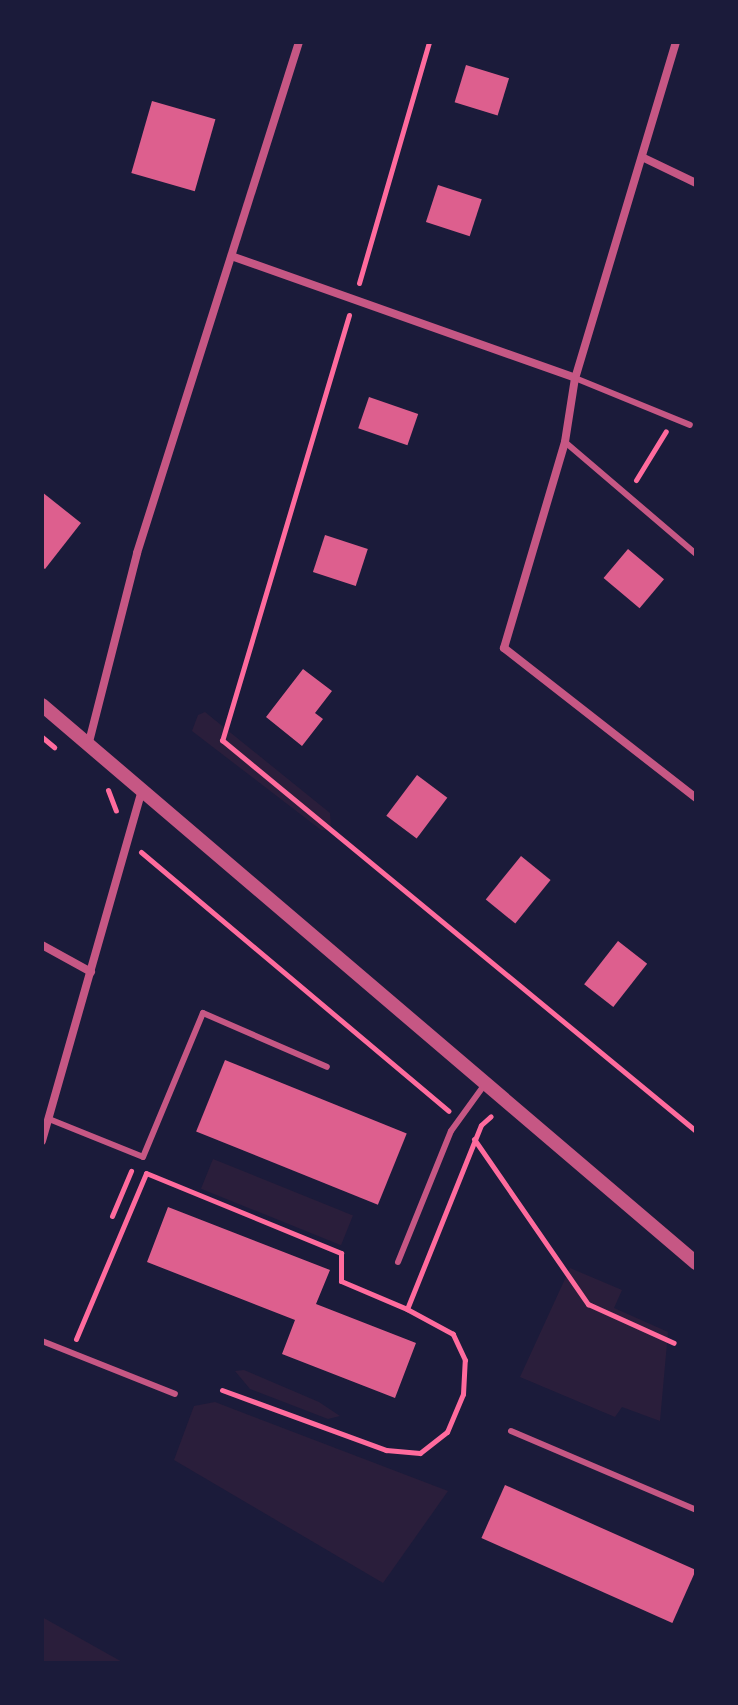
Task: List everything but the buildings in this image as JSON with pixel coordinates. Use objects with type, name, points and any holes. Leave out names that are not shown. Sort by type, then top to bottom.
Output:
[{"type":"street","points":[[89,742],[137,553],[234,257],[299,42]]},
{"type":"street","points":[[676,42],[644,158],[575,378],[565,442],[504,648],[696,798]]},
{"type":"street","points":[[644,158],[696,183]]},
{"type":"street","points":[[234,257],[575,378]]},
{"type":"street","points":[[42,705],[89,742],[141,793],[487,1081],[696,1263]]},
{"type":"street","points":[[42,1141],[141,793]]},
{"type":"street","points":[[42,945],[91,972]]},
{"type":"lane","points":[[575,378],[690,425]]},
{"type":"lane","points":[[565,442],[696,554]]},
{"type":"lane","points":[[49,1119],[143,1157],[203,1013],[327,1067]]},
{"type":"lane","points":[[398,1262],[460,1120],[487,1081]]},
{"type":"lane","points":[[42,1341],[175,1394]]},
{"type":"lane","points":[[511,1431],[696,1510]]},
{"type":"path","points":[[429,42],[222,740],[696,1131]]},
{"type":"path","points":[[631,488],[674,418]]},
{"type":"path","points":[[42,737],[64,755]]},
{"type":"path","points":[[97,781],[108,790],[127,840],[460,1120],[588,1304],[674,1343]]},
{"type":"path","points":[[407,1309],[481,1125],[502,1115]]},
{"type":"path","points":[[112,1216],[132,1168],[146,1173],[341,1253],[341,1281],[407,1309],[453,1334],[465,1360],[463,1394],[447,1432],[420,1453],[386,1450],[222,1390]]},
{"type":"path","points":[[71,1351],[146,1173]]},
{"type":"shaded area","points":[[205,712],[330,813],[331,830],[321,830],[192,731],[198,715]]},
{"type":"shaded area","points":[[213,1159],[353,1216],[341,1245],[201,1189]]},
{"type":"shaded area","points":[[570,1268],[622,1290],[614,1308],[668,1332],[660,1421],[622,1407],[615,1417],[520,1377]]},
{"type":"shaded area","points":[[244,1370],[319,1402],[340,1416],[328,1419],[250,1389],[235,1371]]},
{"type":"shaded area","points":[[215,1402],[448,1491],[383,1583],[174,1460],[194,1406]]},
{"type":"shaded area","points":[[42,1617],[124,1663],[42,1663]]}]
